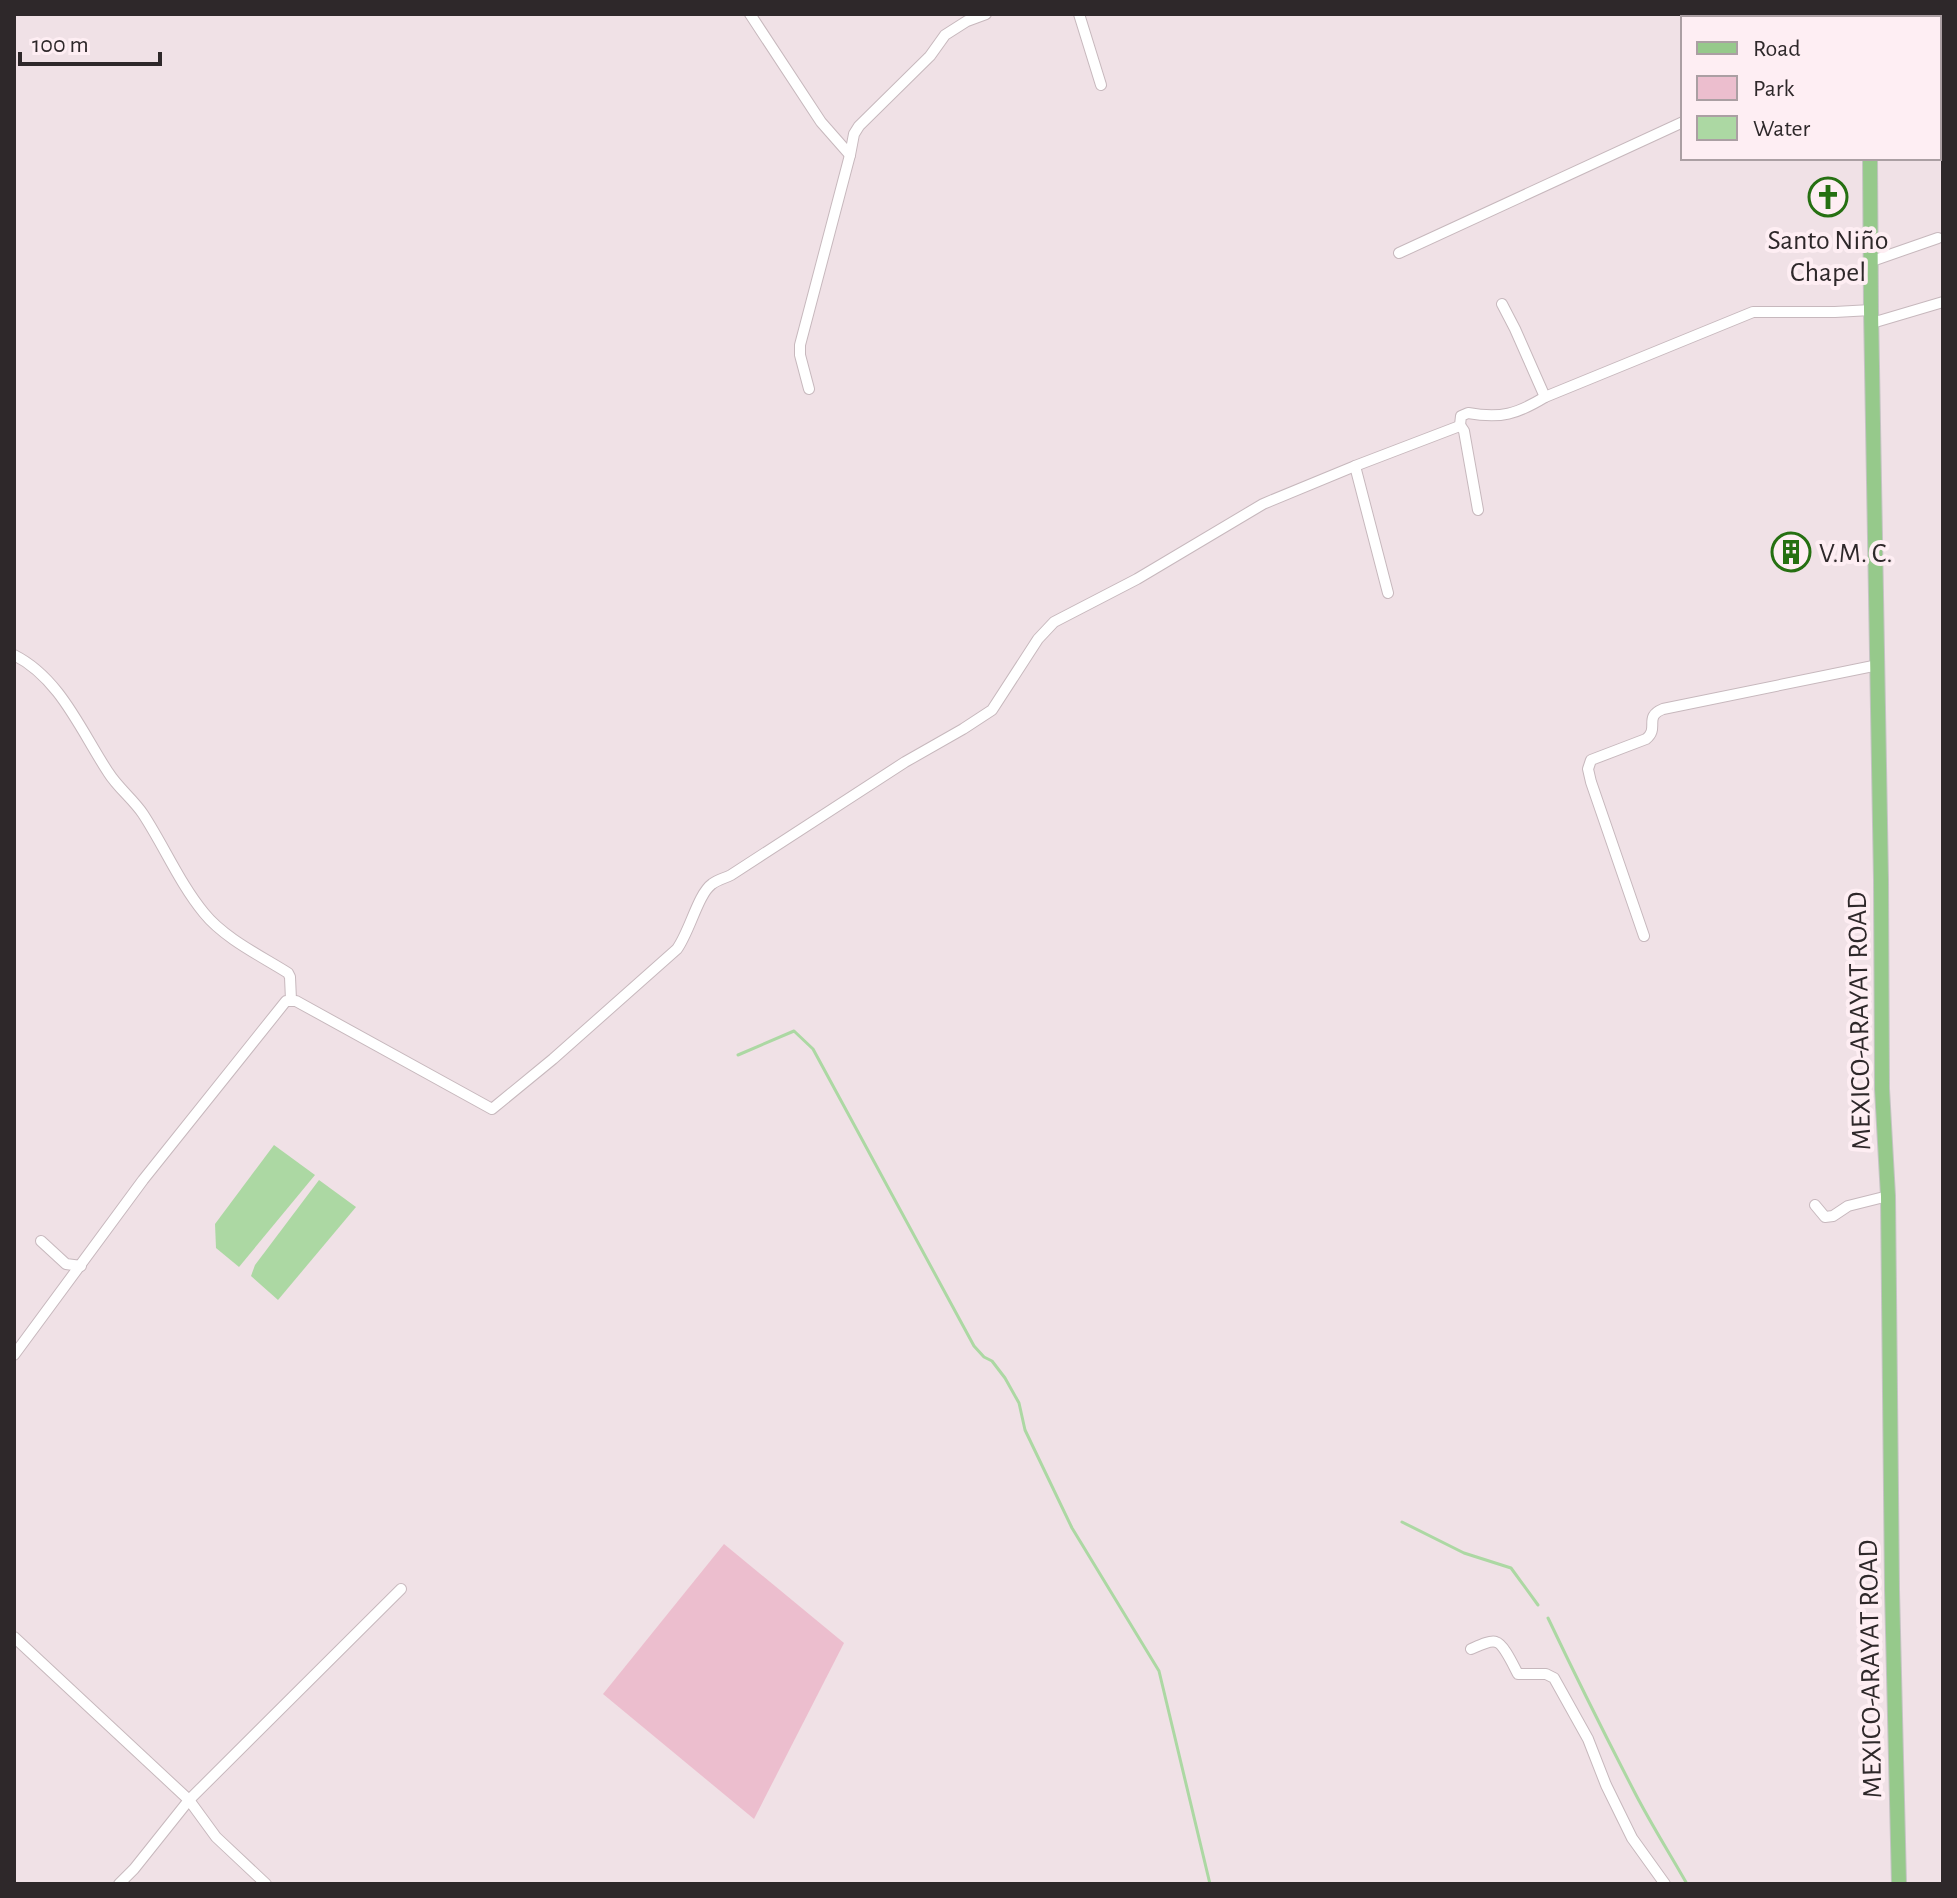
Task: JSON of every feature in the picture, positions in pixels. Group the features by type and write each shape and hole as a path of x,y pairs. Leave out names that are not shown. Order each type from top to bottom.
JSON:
{"main road":[{"name":"MEXICO-ARAYAT ROAD","path":"1870,160 1882,1089 1888,1196 1899,1884"}],"street":[{"path":"750,14 821,122 850,155"},
{"path":"809,389 800,345 854,134 930,56 945,35 967,21 986,14"},
{"path":"1079,14 1101,85"},
{"path":"1399,253 1681,123"},
{"path":"1872,261 1938,238"},
{"path":"1478,510 1464,431 1460,425 1463,414 1497,416 1524,409 1545,397 1753,312 1835,312 1871,317 1943,302"},
{"path":"1502,304 1545,397"},
{"path":"14,1355 143,1180 286,1001 296,1001 490,1109 494,1108 677,949 702,895 711,884 731,875 905,762 992,710 1038,639 1054,622 1150,571 1263,504 1460,425"},
{"path":"1355,466 1388,593"},
{"path":"14,655 44,676 74,717 110,776 141,810 207,917 217,927 288,973 291,1000"},
{"path":"1644,936 1591,782 1588,769 1591,760 1646,739 1653,728 1655,712 1663,709 1878,665"},
{"path":"1815,1205 1825,1217 1833,1216 1848,1206 1888,1196"},
{"path":"41,1241 66,1264 81,1266"},
{"path":"119,1884 189,1800 401,1589"},
{"path":"14,1637 189,1800 216,1837 266,1884"},
{"path":"1471,1649 1494,1641 1500,1643 1518,1674 1546,1674 1554,1678 1588,1739 1632,1838 1665,1884"}],"green space":[{"path":"724,1544 844,1643 754,1819 603,1694"}],"water":[{"path":"274,1145 315,1175 239,1267 216,1248 215,1224"},
{"path":"319,1180 356,1207 278,1300 251,1276 255,1265"}],"waterway":[{"path":"738,1055 794,1031 813,1049 974,1346 992,1361 1005,1378 1019,1403 1025,1430 1072,1528 1159,1671 1210,1884"},
{"path":"1402,1522 1464,1553 1511,1568 1538,1605"},
{"path":"1548,1618 1635,1793 1687,1884"}],"place":[{"name":"Santo Niño Chapel","path":"1828,197"},
{"name":"V.M. C.","path":"1791,552"}]}
